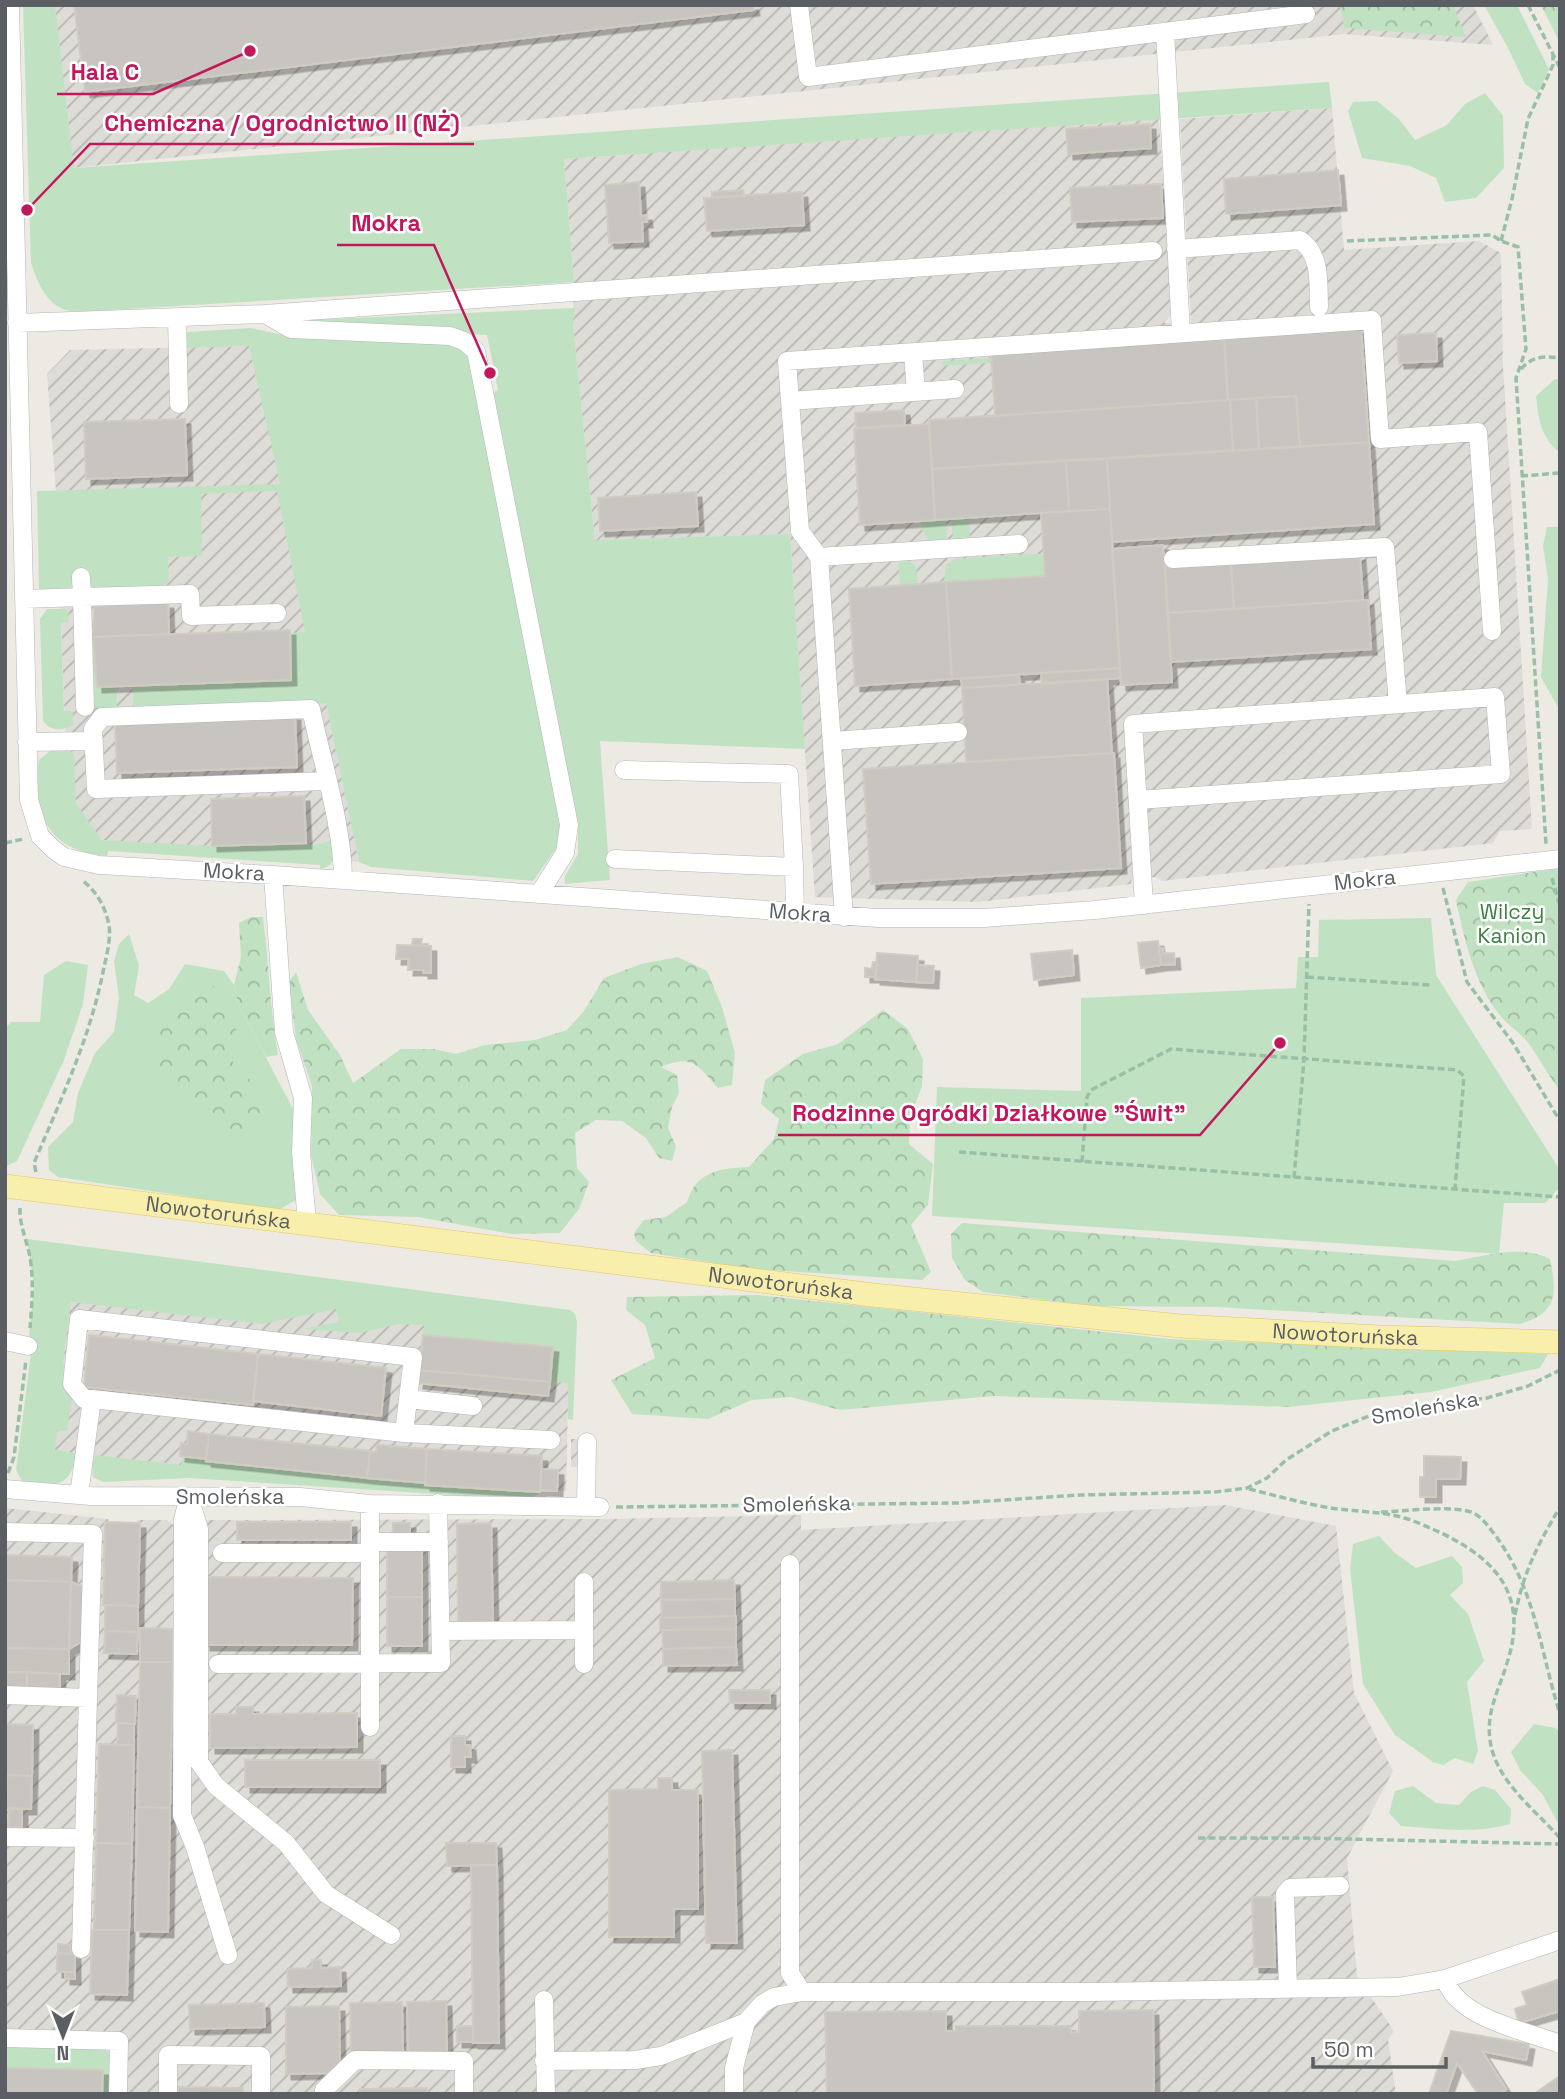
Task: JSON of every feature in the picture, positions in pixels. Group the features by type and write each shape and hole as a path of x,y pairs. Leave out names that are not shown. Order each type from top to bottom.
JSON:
{"main road":[{"name":"Nowotoruńska","path":"5,1186 873,1295 1180,1326 1379,1337 1560,1342"}],"street":[{"path":"10,5 10,117 18,323 29,800 40,836 64,857"},
{"path":"799,5 808,77 1306,14"},
{"path":"1165,32 1181,334"},
{"path":"1176,249 1300,240 1314,254 1319,307"},
{"path":"18,323 265,314 1153,251"},
{"path":"265,314 291,329 450,336 464,341 476,351 569,825 565,853 539,894"},
{"path":"177,318 179,404"},
{"path":"845,916 819,557 800,531 787,361 1372,320 1380,439 1478,432 1492,631"},
{"path":"913,352 915,392"},
{"path":"790,401 954,389"},
{"path":"819,557 1019,544"},
{"path":"1173,559 1385,547 1398,704"},
{"path":"81,577 85,707"},
{"path":"24,599 190,594 191,616 277,613"},
{"path":"1138,800 1501,774 1496,697 1133,724 1144,905"},
{"path":"327,781 96,789 93,729 102,717 311,709 327,781 343,857 343,880"},
{"path":"833,741 958,732"},
{"path":"27,742 94,741"},
{"path":"624,770 789,774 795,913"},
{"name":"Mokra","path":"64,857 99,865 795,913 984,918 1144,905 1440,872 1552,864"},
{"path":"615,859 794,867"},
{"path":"273,875 284,1032 303,1098 301,1152 307,1223"},
{"path":"404,1433 413,1357 79,1318 72,1384 84,1399 404,1433 551,1440"},
{"path":"5,1340 28,1346"},
{"path":"79,1495 92,1399"},
{"path":"408,1399 473,1406"},
{"path":"586,1442 593,1507"},
{"name":"Smoleńska","path":"5,1489 79,1495 300,1497 370,1504 593,1507"},
{"path":"189,1497 199,1529 199,1762 216,1786 286,1843 326,1894 391,1935"},
{"path":"189,1497 183,1519 182,1815 195,1847 228,1955"},
{"path":"218,1664 441,1662 438,1503"},
{"path":"370,1504 370,1727"},
{"path":"5,1532 93,1534 81,1949"},
{"path":"222,1553 370,1548 439,1542"},
{"path":"790,1564 790,1973 802,1992"},
{"path":"584,1582 584,1664"},
{"path":"440,1631 584,1630"},
{"path":"5,1695 88,1698"},
{"path":"5,1837 85,1838"},
{"path":"1288,1989 1285,1894 1290,1888 1340,1886"},
{"path":"544,2061 635,2060 661,2056 746,2022 762,2004 774,1997 802,1992 1092,1992 1398,1987 1445,1979 1560,1940"},
{"path":"1445,1979 1449,1992 1472,2012 1560,2044"},
{"path":"544,2000 546,2094"},
{"path":"734,2094 734,2068 746,2022"},
{"path":"5,2038 119,2041 118,2094"},
{"path":"168,2094 168,2055 261,2056 261,2094"},
{"path":"324,2094 324,2090 355,2060 369,2060 464,2061 464,2094"}],"path":[{"path":"1528,5 1560,68"},
{"path":"1500,241 1513,199 1528,119 1553,65 1553,54"},
{"path":"1347,241 1492,235 1518,247 1526,349 1516,378 1521,477 1552,864 1560,906"},
{"path":"1516,378 1522,366 1532,358 1560,358"},
{"path":"1521,477 1560,473"},
{"path":"34,1190 38,1174 34,1163 95,1010 108,950 109,927 103,902 70,870 64,857"},
{"path":"1440,872 1467,982 1513,1043 1560,1121"},
{"path":"1294,1178 1304,1059 1309,887"},
{"path":"1307,978 1430,985"},
{"path":"1082,1162 1087,1097 1091,1090 1171,1049 1457,1070 1464,1076 1455,1189"},
{"path":"959,1152 1560,1197"},
{"name":"Smoleńska","path":"593,1507 958,1503 1080,1494 1215,1492 1247,1488 1267,1478 1286,1460 1332,1431 1369,1416 1411,1406 1487,1398 1528,1386 1560,1370"},
{"path":"1247,1488 1335,1508 1414,1521 1478,1555 1502,1579 1510,1595 1514,1621"},
{"path":"1560,1507 1532,1554 1522,1582 1514,1621 1513,1643 1490,1707 1490,1740 1500,1772 1560,1838"},
{"path":"1372,1512 1468,1511 1482,1518 1513,1560 1522,1582 1539,1628 1548,1676 1560,1714"},
{"path":"1198,1838 1560,1844"}],"shaded area":[{"path":"53,5 1473,5 1493,45 1345,34 73,168"},
{"path":"1332,108 1344,250 1479,241 1501,253 1503,366 1532,829 1500,831 1493,843 1162,881 1155,877 1132,879 1131,884 979,902 815,897 790,534 595,540 573,324 574,282 564,159 1159,118 1172,313 1164,323 1191,322 1180,119"},
{"path":"249,346 281,484 359,862 102,840 68,804 56,491 47,374 70,350"},
{"path":"52,1247 570,1318 566,1491 425,1485 206,1461 186,1469 24,1453"},
{"path":"571,1439 592,1439 592,1467 571,1467"},
{"path":"1225,1505 1336,1526 1354,1693 1393,1771 1347,1858 1357,1976 1394,2031 1388,2040 1396,2094 5,2094 5,1508 108,1519 109,1522 167,1520 175,1526 207,1526 207,1520 607,1519 801,1515 801,1530"}],"green space":[{"path":"23,5 55,5 74,168 1329,82 1332,108 564,159 574,282 76,312 61,308 49,299 31,263"},
{"path":"1340,5 1453,5 1466,37 1344,28"},
{"path":"1484,5 1517,5 1549,69 1538,93 1525,84"},
{"path":"1541,5 1560,5 1560,43"},
{"path":"1485,93 1503,116 1504,168 1476,198 1445,202 1436,178 1410,166 1362,158 1348,111 1353,102 1377,101 1399,119 1415,140 1447,125 1465,104"},
{"path":"575,308 573,324 595,540 790,534 805,749 600,741 610,880 565,884 565,876 578,854 578,831 493,393 498,390 487,335 319,325 308,320"},
{"path":"250,328 288,336 443,342 466,350 472,361 561,829 558,846 533,881 371,867 359,862 326,703 134,709 132,686 291,680 290,633 305,632 277,491 201,494 202,556 168,557 169,580 163,587 92,589 73,584 69,590 39,589 37,491 280,484 249,346 182,348 188,332"},
{"path":"991,358 991,363 942,364 944,361"},
{"path":"1555,379 1560,380 1560,453 1544,434 1536,396"},
{"path":"969,518 970,538 953,539 951,519"},
{"path":"946,520 947,540 929,541 922,530 922,521"},
{"path":"1547,527 1560,527 1560,711 1541,677 1548,579 1543,546"},
{"path":"1043,554 1045,576 944,582 946,565 955,559"},
{"path":"909,561 916,566 918,584 900,585 898,562"},
{"path":"47,609 68,611 69,622 61,623 64,711 73,711 73,724 61,729 52,728 43,720 40,619"},
{"path":"90,637 93,637 97,687 117,687 117,707 91,708"},
{"path":"69,749 74,756 76,804 102,840 212,846 307,845 333,841 336,856 330,865 320,870 320,865 108,851 107,856 70,847 48,827 38,798 37,780 39,760 51,750"},
{"name":"Wilczy Kanion","path":"1560,868 1560,1090 1529,1044 1502,1017 1482,988 1471,959 1456,900 1468,882"},
{"path":"251,917 263,917 278,1055 266,1057 238,1004 234,985 241,957 239,923"},
{"path":"1431,918 1436,975 1560,1170 1560,1187 1545,1203 1504,1203 1499,1254 932,1216 937,1087 1081,1091 1081,998 1296,988 1298,957 1318,957 1319,920"},
{"path":"129,934 139,966 134,995 148,1003 169,989 185,964 224,971 234,985 238,1004 293,1109 296,1200 278,1210 58,1177 49,1170 48,1147 73,1122 78,1093 95,1053 114,1032 119,998 114,961 119,944"},
{"path":"678,957 707,971 722,1007 735,1053 732,1085 718,1088 694,1064 680,1062 661,1067 677,1075 679,1093 672,1107 668,1128 676,1146 672,1161 659,1158 646,1138 622,1121 596,1120 575,1133 577,1168 589,1182 579,1209 560,1233 512,1234 418,1217 339,1215 320,1194 311,1155 312,1086 296,1039 289,982 296,972 308,1010 340,1055 353,1083 401,1049 434,1049 456,1054 485,1045 535,1040 567,1030 584,1011 604,978 641,964"},
{"path":"66,961 88,965 83,1004 64,1060 17,1161 5,1167 5,1029 11,1022 40,1022 44,975"},
{"path":"208,981 220,992 238,1035 231,1060 248,1077 266,1105 261,1124 230,1140 220,1138 207,1101 175,1092 158,1067 155,1044 159,1021 178,1006 194,982"},
{"path":"883,1010 908,1029 923,1059 922,1086 910,1118 909,1144 933,1164 928,1205 911,1225 931,1272 922,1280 753,1269 651,1253 636,1241 634,1233 644,1220 666,1217 687,1202 697,1184 711,1173 749,1167 774,1139 779,1119 761,1104 765,1080 803,1054 838,1044"},
{"path":"962,1223 1455,1261 1503,1252 1528,1252 1550,1259 1554,1292 1548,1308 1542,1314 1520,1324 1216,1307 1092,1306 983,1292 965,1280 952,1258 951,1234"},
{"path":"27,1239 570,1310 575,1314 577,1322 573,1420 568,1419 568,1383 550,1382 552,1347 423,1335 424,1325 400,1324 359,1333 302,1329 339,1322 336,1309 262,1324 71,1302 63,1363 72,1397 67,1431 57,1431 55,1450 77,1453 74,1465 65,1480 59,1483 23,1483 16,1470 32,1345 29,1335 34,1286"},
{"path":"758,1295 1170,1339 1548,1354 1540,1368 1431,1392 1288,1407 993,1396 840,1410 791,1397 752,1400 708,1419 632,1414 611,1380 655,1358 645,1325 626,1310 627,1297"},
{"path":"95,1455 181,1465 183,1456 207,1461 426,1485 540,1492 529,1500 189,1478 103,1482 93,1477 92,1460 95,1460"},
{"path":"1379,1536 1395,1553 1416,1568 1452,1556 1462,1567 1463,1583 1450,1595 1468,1614 1484,1661 1467,1682 1478,1751 1473,1764 1455,1758 1443,1765 1433,1762 1395,1735 1363,1684 1350,1569 1353,1544"},
{"path":"1534,1724 1555,1728 1560,1732 1560,1827 1543,1795 1520,1770 1511,1752"},
{"path":"1413,1786 1436,1803 1459,1805 1471,1792 1483,1786 1495,1790 1511,1809 1510,1824 1469,1830 1401,1826 1389,1813 1395,1791"},
{"path":"5,2044 104,2048 111,2056 112,2094 102,2094 103,2070 5,2068"}],"building":[{"path":"74,5 753,5 754,10 85,92"},
{"path":"1150,124 1151,148 1068,154 1066,129"},
{"path":"1338,170 1341,205 1226,214 1224,179"},
{"path":"639,182 641,216 646,215 647,222 642,222 643,241 609,243 605,185"},
{"path":"1161,184 1163,218 1072,222 1070,188"},
{"path":"743,190 744,196 712,198 712,192"},
{"path":"802,192 804,225 707,231 704,198"},
{"path":"1361,328 1369,442 1300,447 1296,396 1228,400 1224,338"},
{"path":"1436,333 1437,361 1399,363 1397,335"},
{"path":"1224,337 1228,400 995,416 991,353"},
{"path":"1296,396 1300,447 1259,449 1256,398"},
{"path":"1256,398 1259,449 1233,451 1230,400"},
{"path":"1230,400 1233,451 932,469 929,420"},
{"path":"904,410 905,425 856,428 855,413"},
{"path":"185,419 187,475 86,479 84,422"},
{"path":"929,424 935,520 860,525 854,429"},
{"path":"1369,442 1374,524 1112,542 1107,458"},
{"path":"1107,458 1110,509 1069,511 1066,460"},
{"path":"1066,460 1069,511 935,520 932,469"},
{"path":"696,492 698,526 600,531 598,498"},
{"path":"1110,509 1120,668 952,679 946,582 1045,576 1041,513"},
{"path":"1163,545 1172,682 1121,685 1112,549"},
{"path":"1360,555 1363,600 1234,609 1231,564"},
{"path":"1231,562 1234,609 1168,613 1165,566"},
{"path":"946,582 952,679 855,686 849,589"},
{"path":"1368,600 1371,649 1171,662 1168,613"},
{"path":"168,603 169,634 93,637 94,606"},
{"path":"290,630 291,680 97,687 93,637"},
{"path":"1120,668 1121,678 1042,684 1041,673"},
{"path":"1019,675 1020,685 962,688 961,679"},
{"path":"1107,679 1112,753 966,762 962,688"},
{"path":"295,715 297,767 117,773 115,721"},
{"path":"1114,753 1121,868 871,884 863,769"},
{"path":"304,796 306,843 212,846 211,799"},
{"path":"413,939 422,939 421,945 412,945"},
{"path":"1158,941 1161,965 1141,968 1138,943"},
{"path":"397,945 431,946 431,973 408,970 409,959 396,959"},
{"path":"1159,948 1163,948 1163,954 1174,953 1175,964 1161,965"},
{"path":"1072,950 1074,975 1034,980 1031,954"},
{"path":"877,953 918,956 916,982 875,979"},
{"path":"873,962 877,963 876,977 865,977 865,968 872,969"},
{"path":"917,965 934,966 933,983 916,982"},
{"path":"89,1335 258,1354 253,1405 84,1387"},
{"path":"423,1335 553,1347 550,1382 419,1370"},
{"path":"258,1354 386,1368 381,1416 253,1401"},
{"path":"419,1370 550,1382 548,1396 418,1383"},
{"path":"188,1431 209,1434 206,1459 180,1456 181,1443 187,1444"},
{"path":"209,1434 370,1451 367,1478 206,1461"},
{"path":"377,1445 427,1449 425,1483 367,1478 370,1451 376,1452"},
{"path":"427,1449 542,1456 540,1492 425,1485"},
{"path":"1424,1456 1461,1457 1460,1479 1436,1479 1436,1497 1420,1497"},
{"path":"541,1469 558,1470 557,1491 540,1490"},
{"path":"105,1522 140,1523 138,1606 103,1605"},
{"path":"237,1522 351,1522 351,1540 237,1540"},
{"path":"393,1523 410,1523 410,1536 393,1536"},
{"path":"491,1523 493,1624 458,1624 457,1524"},
{"path":"387,1546 422,1546 422,1597 387,1597"},
{"path":"5,1555 72,1557 71,1582 5,1580"},
{"path":"205,1577 353,1578 352,1645 205,1645"},
{"path":"5,1580 71,1582 69,1649 5,1648"},
{"path":"734,1580 735,1599 661,1600 661,1582"},
{"path":"71,1582 86,1588 84,1640 69,1649"},
{"path":"387,1597 422,1597 422,1646 387,1646"},
{"path":"735,1599 735,1616 662,1618 661,1600"},
{"path":"105,1605 138,1606 138,1632 105,1631"},
{"path":"736,1616 736,1629 660,1630 660,1618"},
{"path":"140,1628 173,1629 173,1662 140,1662"},
{"path":"736,1629 736,1647 663,1649 662,1630"},
{"path":"105,1631 138,1632 137,1654 104,1653"},
{"path":"736,1647 737,1665 663,1666 663,1649"},
{"path":"5,1648 69,1649 69,1674 5,1672"},
{"path":"140,1662 173,1662 170,1808 137,1807"},
{"path":"5,1672 27,1672 27,1689 5,1688"},
{"path":"27,1672 60,1674 60,1690 27,1689"},
{"path":"729,1690 770,1690 770,1703 730,1703"},
{"path":"117,1695 136,1696 135,1724 116,1723"},
{"path":"236,1707 253,1707 253,1714 357,1713 357,1747 210,1748 210,1714 236,1714"},
{"path":"118,1723 134,1724 134,1745 117,1745"},
{"path":"6,1724 33,1725 32,1776 5,1775"},
{"path":"451,1736 465,1736 465,1745 470,1745 471,1757 465,1757 465,1767 451,1767"},
{"path":"99,1744 134,1745 132,1844 96,1843"},
{"path":"732,1750 737,1943 706,1943 702,1751"},
{"path":"245,1760 380,1760 380,1787 245,1787"},
{"path":"7,1775 32,1776 31,1809 6,1808"},
{"path":"658,1778 672,1778 672,1790 698,1790 698,1909 674,1909 674,1937 609,1937 609,1790 658,1789"},
{"path":"137,1807 170,1808 168,1932 135,1931"},
{"path":"9,1809 22,1809 22,1827 8,1827"},
{"path":"96,1843 132,1844 129,1930 94,1930"},
{"path":"446,1843 496,1843 497,1865 447,1866"},
{"path":"471,1865 497,1865 499,2043 473,2043"},
{"path":"1252,1897 1273,1897 1275,1967 1254,1967"},
{"path":"92,1930 129,1930 127,1995 90,1994"},
{"path":"58,1944 71,1945 71,1954 58,1953"},
{"path":"57,1953 75,1954 75,1972 57,1972"},
{"path":"312,1960 321,1960 321,1968 340,1967 341,1986 288,1987 287,1969 312,1968"},
{"path":"65,1972 75,1972 75,1979 65,1979"},
{"path":"1560,1979 1560,2011 1519,2023 1515,2009 1527,2005 1522,1992"},
{"path":"446,2001 447,2054 408,2055 407,2002"},
{"path":"402,2002 403,2054 351,2055 350,2003"},
{"path":"264,2003 265,2027 190,2029 189,2005"},
{"path":"339,2006 340,2073 286,2074 286,2007"},
{"path":"1153,2010 1154,2094 827,2094 825,2012 946,2011 946,2031 956,2031 956,2026 1070,2026 1071,2033 1079,2032 1079,2011"},
{"path":"457,2026 473,2026 473,2042 457,2042"},
{"path":"1451,2031 1529,2044 1526,2060 1482,2051 1506,2089 1500,2094 1478,2094 1457,2063 1446,2094 1429,2094"},
{"path":"5,2068 103,2070 102,2094 5,2094"},
{"path":"1560,2076 1560,2094 1534,2094"},
{"path":"178,2087 243,2088 243,2094 178,2094"},
{"path":"427,2088 427,2094 360,2094 360,2089"}],"place":[{"name":"Hala C","path":"250,51"},
{"name":"Chemiczna / Ogrodnictwo II (NŻ)","path":"27,210"},
{"name":"Mokra","path":"490,373"},
{"name":"Rodzinne Ogródki Działkowe \"Świt\"","path":"1280,1043"}]}
